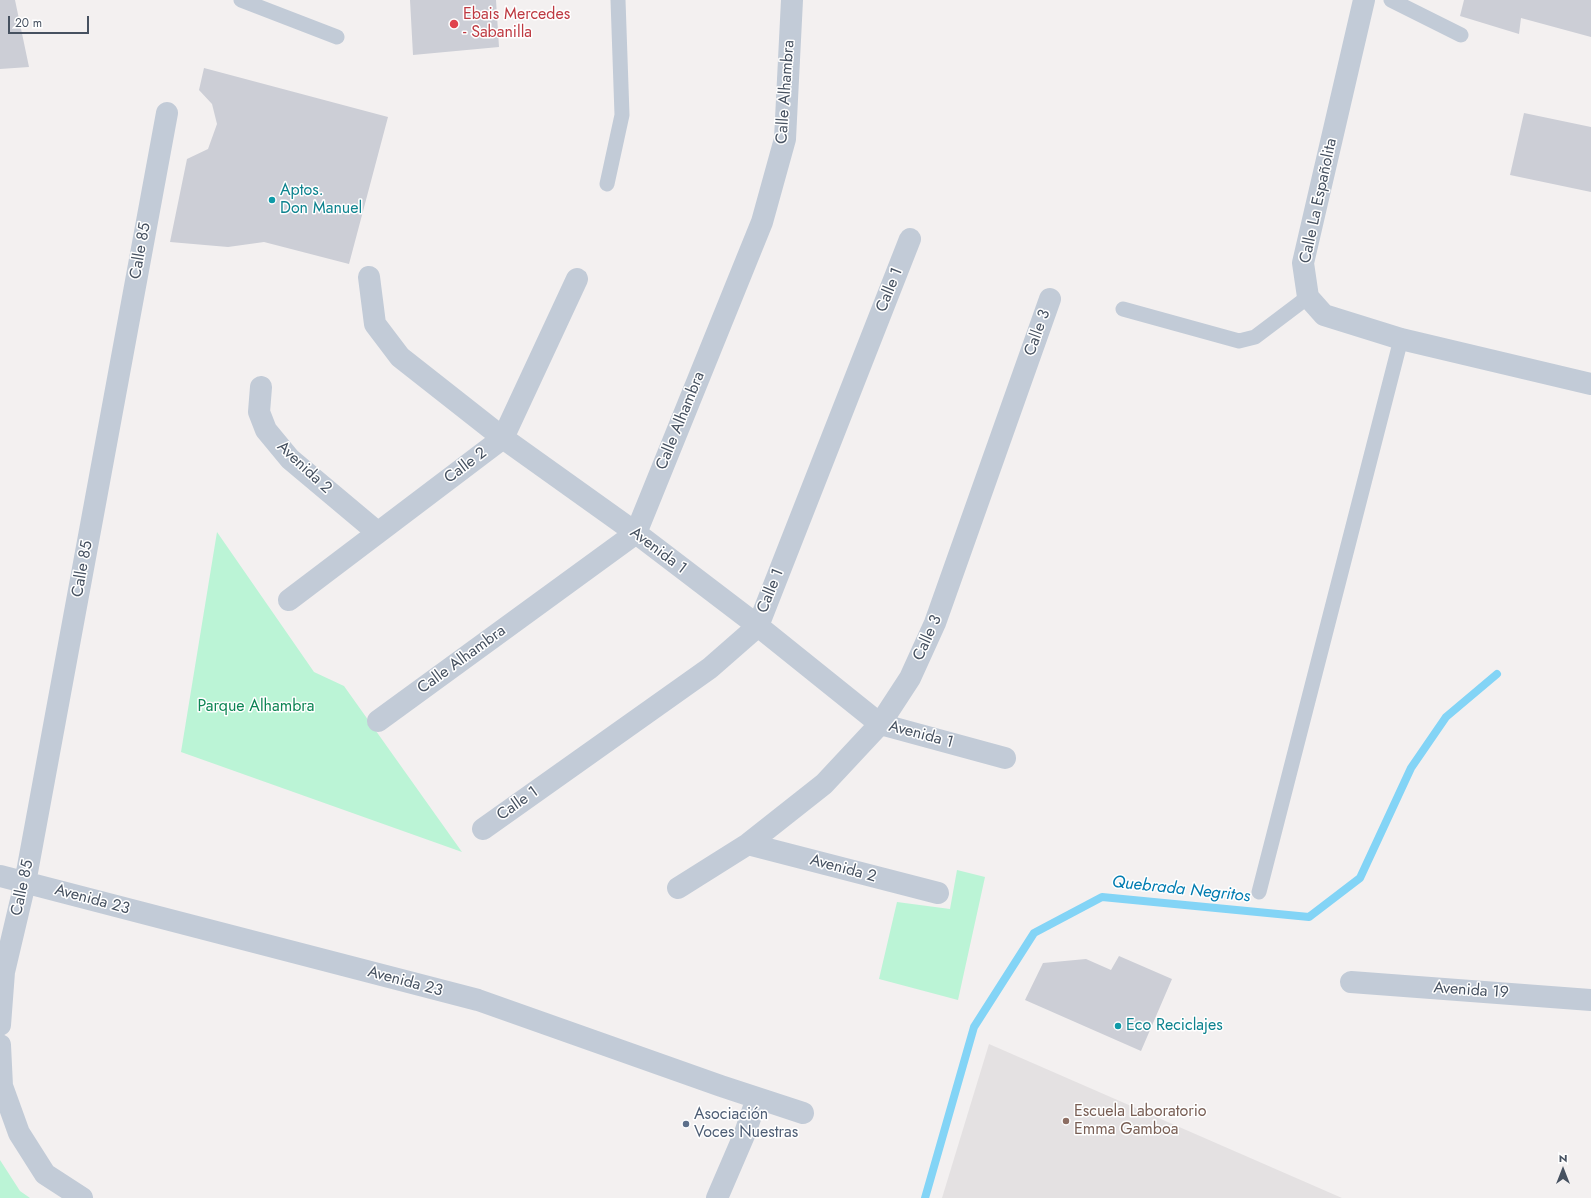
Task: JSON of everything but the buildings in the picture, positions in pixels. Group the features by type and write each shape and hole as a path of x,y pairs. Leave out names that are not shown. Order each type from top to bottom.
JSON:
{"street":[{"name":"Calle Alhambra","path":"378,721 636,533 764,215 785,139 792,0"},
{"name":"Calle La Españolita","path":"1308,297 1303,263 1315,207 1352,59 1364,0"},
{"name":"Calle 85","path":"0,1025 4,972 25,883 166,113"},
{"name":"Calle 1","path":"483,829 710,668 758,626 910,239"},
{"name":"Avenida 1","path":"369,277 375,324 400,357 503,438 636,533 758,626 880,724 1005,758"},
{"name":"Calle 2","path":"289,600 503,438 577,279"},
{"path":"1308,297 1324,315 1401,339 1591,384"},
{"name":"Calle 3","path":"678,888 748,844 824,784 880,724 910,678 935,623 1050,299"},
{"name":"Avenida 2","path":"261,387 259,412 266,430 290,459 377,532"},
{"name":"Avenida 2","path":"748,844 938,893"},
{"name":"Avenida 23","path":"0,876 478,1000 803,1113"},
{"name":"Avenida 19","path":"1351,982 1591,1000"},
{"path":"0,1045 2,1086 19,1133 45,1174 82,1198"},
{"path":"717,1198 745,1133 757,1098"}],"lane":[{"path":"242,0 337,37"},
{"path":"607,184 622,115 618,0"},
{"path":"1391,0 1461,35"},
{"path":"1124,309 1239,341 1255,337 1308,297"},
{"path":"1259,892 1401,339"}],"shaded area":[{"name":"Escuela Laboratorio Emma Gamboa","path":"989,1044 1342,1198 942,1198"}],"green space":[{"name":"Parque Alhambra","path":"217,532 314,672 344,686 462,852 181,752"},
{"path":"957,870 985,877 958,1000 879,979 897,902 950,909"},
{"path":"0,1160 20,1191 30,1198 0,1198"}],"waterway":[{"name":"Quebrada Negritos","path":"925,1198 974,1027 1034,933 1102,897 1309,917 1360,878 1411,768 1446,717 1497,674"}],"place":[{"name":"Ebais Mercedes - Sabanilla","path":"454,24"},
{"name":"Aptos. Don Manuel","path":"272,200"},
{"name":"Eco Reciclajes","path":"1118,1026"},
{"name":"Escuela Laboratorio Emma Gamboa","path":"1066,1121"},
{"name":"Asociación Voces Nuestras","path":"686,1124"}]}
